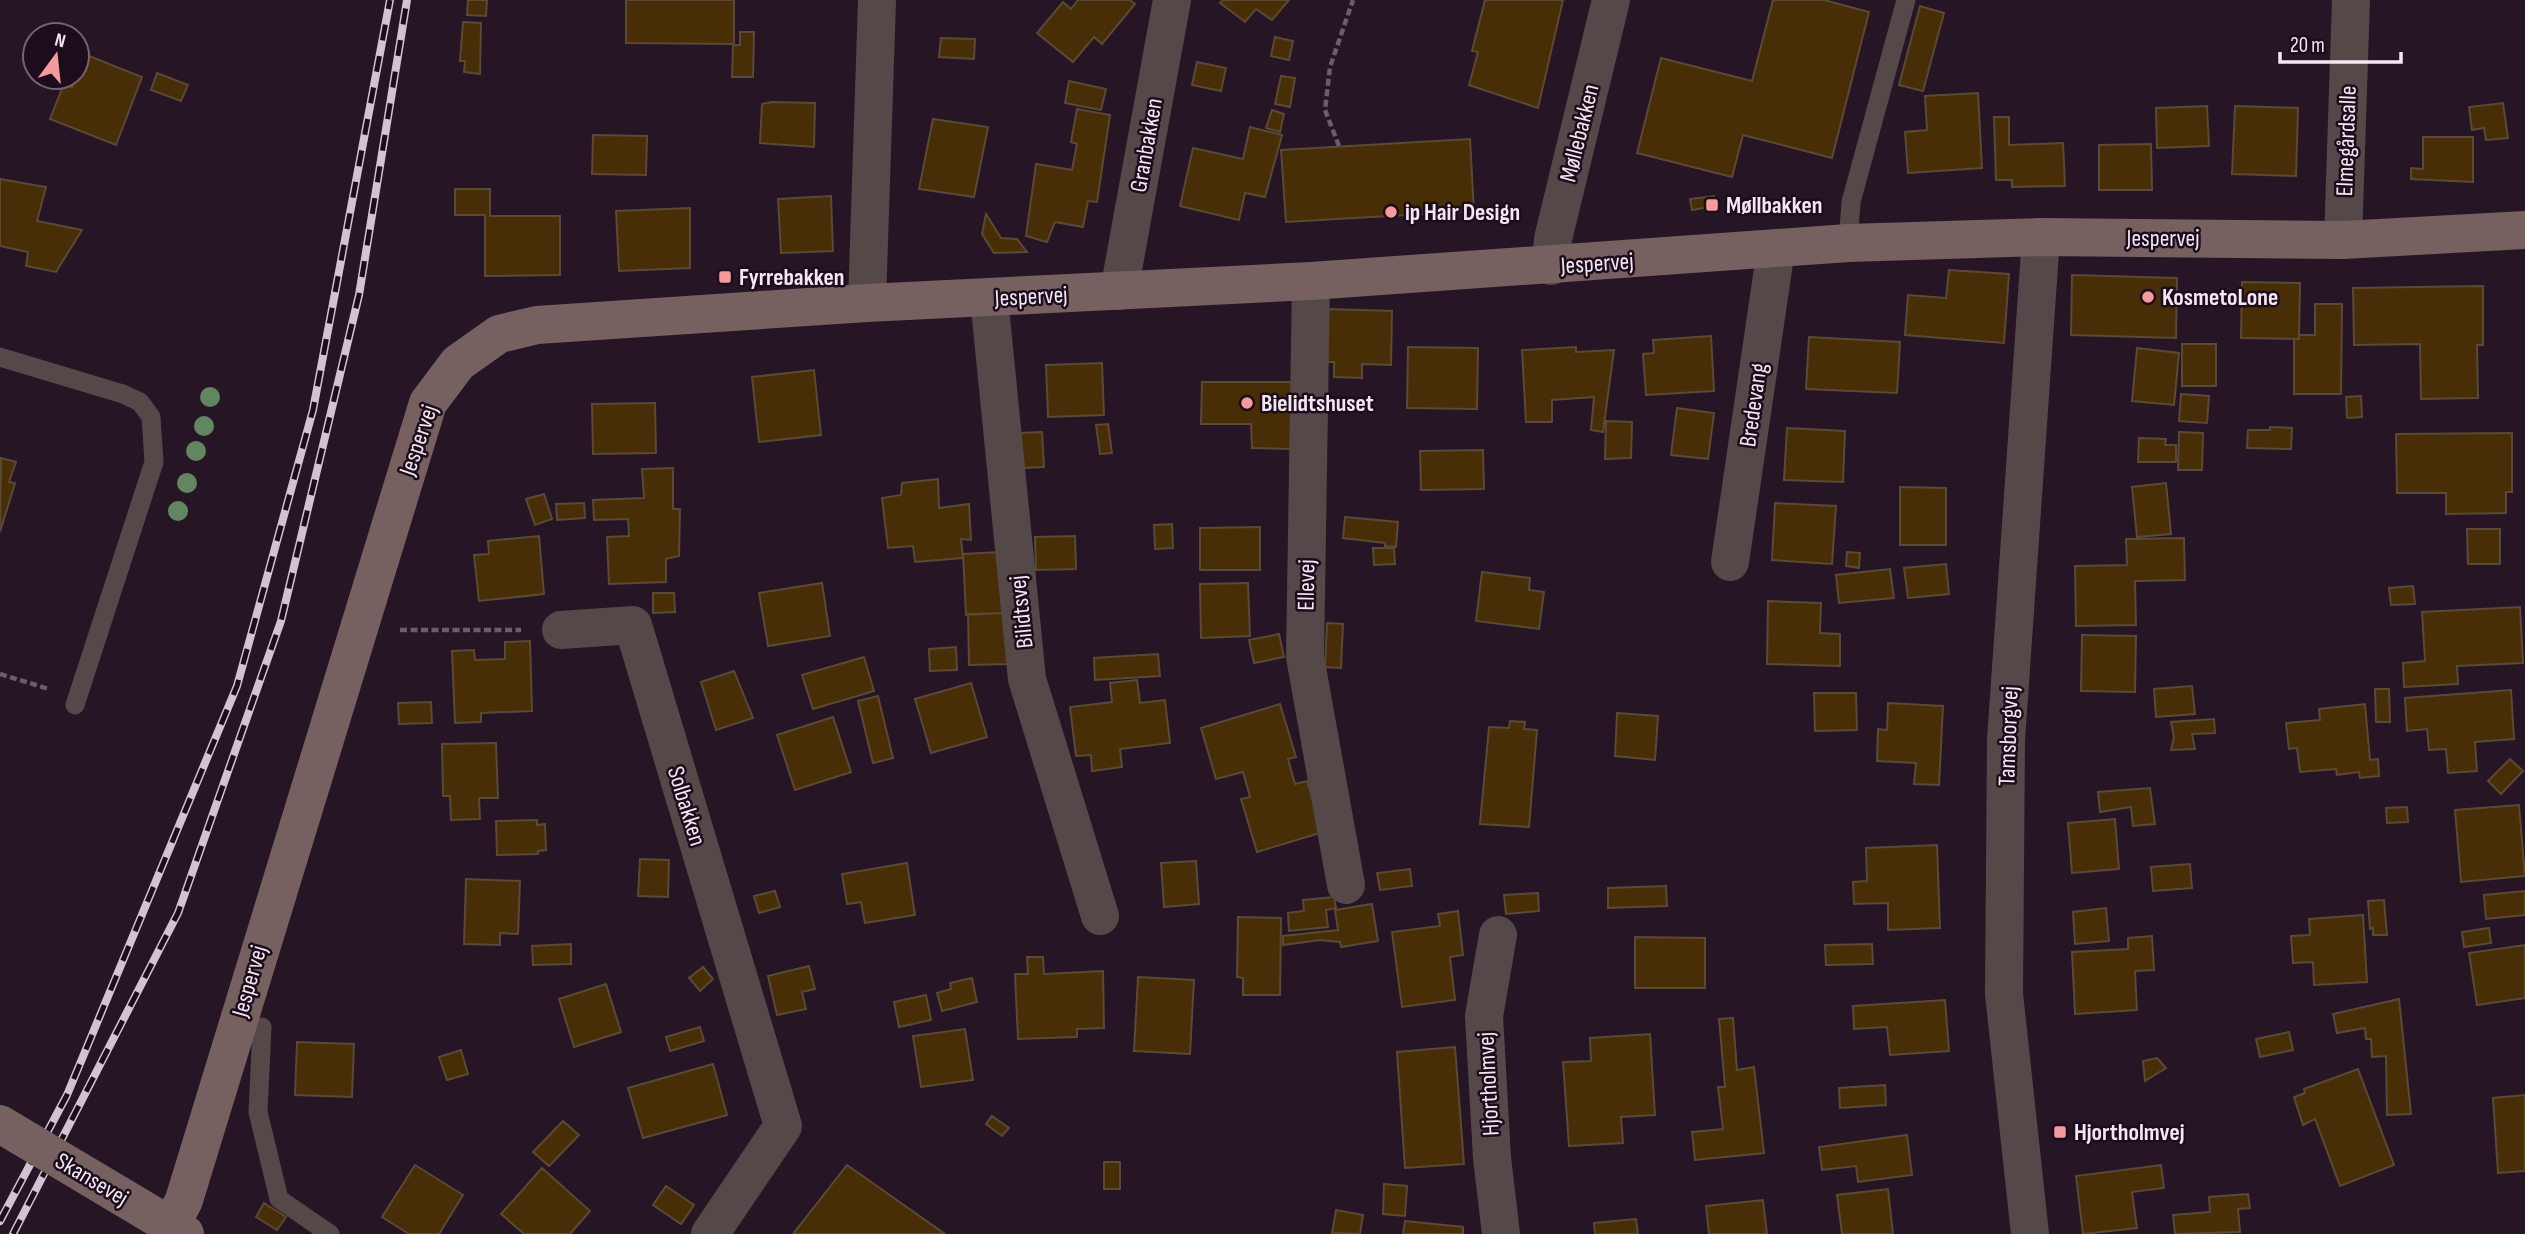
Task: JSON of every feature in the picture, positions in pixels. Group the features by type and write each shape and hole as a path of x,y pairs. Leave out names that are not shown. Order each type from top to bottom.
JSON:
{"street":[{"path":"867,303 877,0"},
{"name":"Granbakken","path":"1119,290 1172,0"},
{"name":"Møllebakken","path":"1551,266 1553,239 1611,0"},
{"name":"Elmegårdsalle","path":"2343,240 2351,0"},
{"path":"2525,230 2525,244"},
{"name":"Jespervej","path":"178,1230 184,1200 428,403 458,363 499,334 537,325 867,303 1551,266 1848,243 2041,237 2343,240 2525,230"},
{"name":"Tamsborgvej","path":"2030,1234 2004,995 2006,767 2041,237"},
{"name":"Bredevang","path":"1730,562 1776,249"},
{"name":"Ellevej","path":"1311,281 1305,657 1346,885"},
{"name":"Bilidtsvej","path":"989,298 1027,679 1100,916"},
{"name":"Solbakken","path":"561,630 633,625 783,1126 710,1234"},
{"name":"Hjortholmvej","path":"1498,935 1484,1016 1492,1158 1501,1234"},
{"name":"Skansevej","path":"0,1125 178,1230"}],"lane":[{"path":"1848,243 1851,202 1906,0"},
{"path":"0,357 123,394 139,402 151,417 153,462 76,702"},
{"path":"262,1027 258,1112 279,1199 330,1234"}],"path":[{"path":"1339,146 1325,110 1330,67 1353,0"},
{"path":"357,630 561,630"},
{"path":"0,674 76,702"}],"building":[{"path":"468,0 487,0 486,16 467,15"},
{"path":"626,0 734,0 734,44 626,43"},
{"path":"1078,0 1130,0 1135,4 1102,44 1094,37 1073,62 1037,33 1063,2 1071,9"},
{"path":"1223,0 1289,0 1272,20 1256,9 1245,22 1220,3"},
{"path":"1485,0 1563,0 1538,108 1469,85 1478,52 1472,51"},
{"path":"1773,0 1824,0 1869,12 1832,158 1743,135 1732,177 1637,153 1661,58 1752,81"},
{"path":"1920,6 1944,13 1923,91 1899,85"},
{"path":"463,22 481,23 480,74 464,72 465,61 460,61"},
{"path":"740,32 754,32 753,77 732,77 733,45 740,45"},
{"path":"1275,37 1293,41 1289,60 1271,56"},
{"path":"941,38 975,39 974,59 939,57"},
{"path":"91,57 142,77 116,145 50,119 61,91 91,91"},
{"path":"1197,62 1226,68 1221,91 1192,85"},
{"path":"157,73 188,85 181,101 151,90"},
{"path":"1281,76 1295,78 1290,107 1275,104"},
{"path":"1069,81 1106,89 1101,110 1065,103"},
{"path":"1978,93 1982,168 1908,173 1905,132 1927,130 1925,96"},
{"path":"815,103 814,147 760,143 762,104"},
{"path":"2503,103 2508,138 2486,140 2484,128 2472,130 2469,107"},
{"path":"2207,106 2209,146 2157,148 2156,108"},
{"path":"2235,106 2298,108 2296,176 2232,174"},
{"path":"1077,109 1110,115 1097,202 1088,201 1083,227 1055,222 1047,242 1026,236 1036,164 1072,170 1077,144 1071,142"},
{"path":"1272,110 1284,114 1280,132 1266,128"},
{"path":"1994,117 2009,117 2009,145 2063,143 2065,186 2012,187 2012,180 1996,180"},
{"path":"933,119 988,127 974,197 919,189"},
{"path":"1250,127 1282,135 1265,197 1245,193 1239,220 1180,206 1193,148 1243,159"},
{"path":"593,135 647,136 646,175 592,174"},
{"path":"2423,137 2473,137 2473,182 2411,179 2411,168 2423,169"},
{"path":"1470,139 1474,211 1286,222 1281,150"},
{"path":"2151,144 2152,190 2099,190 2099,145"},
{"path":"0,179 46,187 37,221 82,230 56,272 26,266 28,252 0,246"},
{"path":"455,189 490,189 490,216 560,216 560,275 485,276 485,215 455,215"},
{"path":"831,196 833,251 781,253 778,199"},
{"path":"1714,196 1716,206 1692,210 1690,199"},
{"path":"690,208 690,268 619,271 616,211"},
{"path":"986,214 1001,238 1017,239 1027,252 994,253 982,234"},
{"path":"1949,270 2009,274 2004,343 1905,335 1908,295 1946,298"},
{"path":"2072,275 2177,278 2176,338 2071,335"},
{"path":"2242,282 2300,283 2299,339 2241,338"},
{"path":"2483,286 2483,345 2477,345 2478,398 2421,399 2420,344 2354,345 2353,288"},
{"path":"2315,304 2342,304 2341,394 2294,394 2294,339 2299,339 2299,335 2315,335"},
{"path":"1326,309 1392,311 1391,365 1362,364 1362,378 1334,377 1334,362 1325,362"},
{"path":"1711,336 1714,391 1646,395 1643,354 1654,353 1653,340"},
{"path":"1809,337 1900,342 1897,393 1806,389"},
{"path":"2182,344 2216,344 2216,386 2182,386"},
{"path":"1408,347 1478,348 1477,409 1407,408"},
{"path":"1576,347 1576,352 1614,350 1603,432 1591,430 1594,397 1552,400 1552,422 1526,422 1522,350"},
{"path":"2137,348 2179,353 2174,405 2132,401"},
{"path":"1102,363 1104,415 1048,417 1046,365"},
{"path":"814,370 821,435 759,442 752,377"},
{"name":"Bielidtshuset","path":"1202,382 1292,382 1291,449 1252,448 1251,424 1201,424"},
{"path":"2181,394 2209,396 2207,423 2179,421"},
{"path":"2361,396 2362,417 2347,418 2346,397"},
{"path":"655,403 656,453 593,454 592,404"},
{"path":"1677,408 1714,413 1708,459 1671,455"},
{"path":"1606,421 1632,422 1631,458 1605,459"},
{"path":"1108,424 1112,453 1100,454 1096,425"},
{"path":"2270,427 2292,428 2291,449 2247,448 2248,430 2270,430"},
{"path":"1787,428 1845,431 1843,482 1784,480"},
{"path":"1042,432 1044,467 1023,468 1020,433"},
{"path":"2179,432 2203,433 2202,470 2178,470"},
{"path":"2512,433 2512,492 2506,492 2506,513 2446,514 2446,493 2397,493 2396,434"},
{"path":"2139,438 2166,439 2165,445 2176,445 2176,462 2138,462"},
{"path":"1483,450 1484,489 1421,490 1420,451"},
{"path":"1,458 16,462 9,482 15,483 0,532"},
{"path":"673,468 673,509 680,509 679,556 666,559 666,582 609,584 607,537 629,536 628,519 594,520 593,500 644,498 642,469"},
{"path":"938,479 939,508 969,504 971,540 961,539 963,558 915,562 913,546 888,548 882,498 901,495 902,483"},
{"path":"2166,483 2171,534 2137,537 2132,487"},
{"path":"1900,487 1946,488 1946,545 1900,545"},
{"path":"544,494 552,519 535,525 526,499"},
{"path":"584,503 585,518 557,520 556,504"},
{"path":"1775,503 1836,506 1832,564 1772,560"},
{"path":"1345,517 1398,522 1396,547 1385,546 1385,543 1343,538"},
{"path":"1172,524 1173,548 1155,549 1154,525"},
{"path":"1260,527 1260,570 1200,570 1200,528"},
{"path":"2467,529 2500,529 2500,564 2468,564"},
{"path":"539,536 544,594 479,601 474,555 489,554 488,541"},
{"path":"1075,536 1076,569 1036,570 1035,537"},
{"path":"2184,538 2185,580 2135,581 2136,625 2076,626 2075,566 2127,565 2126,539"},
{"path":"1373,548 1394,548 1395,564 1374,565"},
{"path":"1000,552 1003,613 966,615 963,554"},
{"path":"1847,552 1860,553 1859,568 1846,566"},
{"path":"1946,564 1949,594 1908,598 1904,568"},
{"path":"1890,569 1894,598 1839,603 1836,575"},
{"path":"1482,572 1530,578 1529,590 1544,592 1539,629 1476,621"},
{"path":"822,583 830,636 768,646 759,593"},
{"path":"1248,583 1250,636 1201,638 1200,584"},
{"path":"2413,586 2415,604 2391,605 2389,588"},
{"path":"653,593 674,593 675,612 653,613"},
{"path":"1768,601 1821,603 1820,633 1840,634 1840,666 1767,664"},
{"path":"2520,607 2523,663 2457,666 2458,684 2404,687 2403,663 2425,661 2422,612"},
{"path":"1007,613 1008,664 969,665 968,614"},
{"path":"1327,623 1343,624 1341,668 1325,667"},
{"path":"1279,634 1284,657 1254,663 1249,640"},
{"path":"2082,635 2136,636 2135,692 2081,691"},
{"path":"530,641 532,711 481,713 481,722 455,723 452,651 474,650 475,660 505,659 505,642"},
{"path":"956,647 957,670 930,671 929,649"},
{"path":"1158,654 1160,676 1095,680 1094,658"},
{"path":"864,657 874,691 813,709 802,675"},
{"path":"734,671 753,718 716,730 701,682"},
{"path":"1137,680 1140,703 1165,700 1170,743 1120,749 1122,767 1092,771 1091,755 1076,756 1070,707 1112,702 1110,683"},
{"path":"971,683 987,737 931,753 915,699"},
{"path":"2192,686 2195,714 2156,717 2154,689"},
{"path":"2375,689 2389,689 2390,722 2376,722"},
{"path":"2511,690 2514,739 2475,742 2477,771 2448,773 2446,749 2429,750 2427,729 2407,731 2405,698"},
{"path":"1814,693 1856,693 1857,730 1815,731"},
{"path":"878,696 893,758 873,763 858,701"},
{"path":"431,702 432,723 399,724 398,703"},
{"path":"1888,703 1943,706 1939,785 1914,784 1916,763 1877,761 1878,729 1887,730"},
{"path":"1280,704 1296,757 1288,759 1295,784 1307,781 1323,832 1257,852 1241,799 1250,797 1243,772 1216,779 1201,728"},
{"path":"2365,704 2370,760 2378,759 2379,776 2360,778 2359,772 2337,775 2336,769 2300,772 2297,748 2289,749 2286,723 2320,720 2319,709"},
{"path":"1617,713 1658,716 1655,760 1615,756"},
{"path":"833,717 851,772 795,790 777,735"},
{"path":"2214,719 2215,733 2192,734 2195,749 2171,750 2174,737 2171,722"},
{"path":"1510,721 1525,722 1524,729 1537,730 1529,827 1480,824 1489,727 1509,728"},
{"path":"496,743 498,798 479,798 480,819 451,820 450,796 443,796 442,744"},
{"path":"2510,759 2523,771 2501,794 2488,781"},
{"path":"2150,788 2155,824 2133,826 2131,807 2100,812 2098,792"},
{"path":"2519,805 2525,876 2461,882 2455,810"},
{"path":"2407,807 2408,822 2387,823 2386,808"},
{"path":"2115,819 2119,869 2072,873 2068,823"},
{"path":"537,820 537,825 545,824 546,850 538,851 538,854 497,855 496,821"},
{"path":"1937,845 1940,928 1888,930 1888,903 1854,904 1853,882 1867,881 1866,848"},
{"path":"640,859 669,860 668,897 638,896"},
{"path":"1196,861 1199,904 1164,907 1161,863"},
{"path":"907,863 915,915 865,923 861,902 847,904 842,874"},
{"path":"2190,864 2192,888 2153,891 2151,867"},
{"path":"1410,869 1412,886 1380,890 1377,873"},
{"path":"466,879 520,881 518,934 500,933 500,945 464,944"},
{"path":"1666,886 1667,906 1608,908 1608,888"},
{"path":"775,891 780,907 759,913 754,896"},
{"path":"2525,891 2525,915 2486,919 2484,895"},
{"path":"1538,893 1539,911 1506,914 1504,895"},
{"path":"1334,897 1336,908 1326,910 1328,927 1289,931 1288,913 1304,911 1303,900"},
{"path":"2384,900 2387,935 2373,935 2368,901"},
{"path":"1372,904 1378,941 1341,947 1340,942 1320,940 1283,945 1283,936 1338,930 1335,910"},
{"path":"2106,908 2109,941 2075,944 2073,912"},
{"path":"1458,911 1463,955 1450,957 1455,1000 1402,1007 1392,932 1440,926 1438,914"},
{"path":"2363,915 2367,982 2314,985 2313,962 2293,963 2291,936 2310,935 2309,919"},
{"path":"1238,917 1281,918 1280,995 1243,995 1243,978 1237,977"},
{"path":"2489,928 2491,943 2464,947 2462,932"},
{"path":"2152,936 2154,970 2135,971 2137,1010 2075,1014 2072,952 2128,949 2128,938"},
{"path":"1635,937 1705,938 1705,988 1635,988"},
{"path":"571,944 571,964 533,965 532,946"},
{"path":"1872,944 1873,964 1826,965 1825,945"},
{"path":"2525,945 2525,998 2477,1005 2469,953"},
{"path":"1027,957 1043,957 1044,974 1103,971 1104,1028 1077,1029 1077,1037 1018,1039 1015,974 1028,974"},
{"path":"809,966 815,989 802,992 806,1009 777,1015 768,976"},
{"path":"703,967 713,979 700,991 689,978"},
{"path":"1138,977 1194,980 1190,1054 1134,1051"},
{"path":"972,978 977,1002 942,1011 937,993 951,989 950,983"},
{"path":"606,984 621,1032 574,1047 559,999"},
{"path":"926,995 931,1020 899,1027 894,1002"},
{"path":"2399,999 2411,1114 2387,1115 2386,1056 2372,1057 2371,1039 2366,1039 2365,1028 2337,1033 2333,1014"},
{"path":"1945,1000 1949,1051 1890,1055 1887,1027 1854,1029 1853,1006"},
{"path":"1733,1018 1737,1070 1754,1067 1764,1153 1695,1160 1692,1132 1723,1129 1718,1087 1725,1087 1719,1019"},
{"path":"700,1027 704,1041 670,1051 666,1037"},
{"path":"965,1029 973,1080 921,1087 913,1036"},
{"path":"2289,1032 2293,1050 2260,1057 2256,1039"},
{"path":"1650,1034 1655,1115 1621,1117 1623,1143 1569,1146 1563,1062 1591,1061 1590,1038"},
{"path":"297,1042 354,1044 352,1097 295,1095"},
{"path":"1455,1047 1464,1164 1405,1168 1397,1052"},
{"path":"461,1050 468,1074 447,1080 439,1057"},
{"path":"2157,1058 2166,1068 2145,1081 2143,1061"},
{"path":"713,1064 727,1115 643,1138 628,1088"},
{"path":"2358,1069 2394,1165 2340,1186 2315,1119 2303,1125 2294,1097 2305,1093 2304,1089"},
{"path":"1885,1085 1886,1105 1840,1108 1839,1088"},
{"path":"2525,1095 2525,1171 2498,1173 2493,1098"},
{"path":"992,1116 1009,1128 1002,1136 986,1124"},
{"path":"563,1121 579,1135 549,1166 533,1152"},
{"path":"1907,1135 1912,1175 1858,1182 1856,1166 1822,1170 1819,1147"},
{"path":"1104,1162 1120,1162 1120,1189 1104,1189"},
{"path":"415,1165 463,1195 439,1234 409,1234 382,1217"},
{"path":"847,1165 945,1234 793,1234"},
{"path":"2161,1165 2164,1188 2132,1192 2137,1228 2083,1234 2076,1176"},
{"path":"542,1168 590,1211 570,1234 524,1234 501,1214"},
{"path":"1384,1184 1407,1186 1405,1216 1383,1214"},
{"path":"666,1186 694,1205 681,1224 653,1205"},
{"path":"1888,1189 1893,1234 1842,1234 1837,1195"},
{"path":"2248,1194 2250,1208 2238,1209 2240,1232 2175,1234 2173,1215 2210,1212 2209,1197"},
{"path":"1763,1200 1767,1234 1709,1234 1706,1206"},
{"path":"264,1203 286,1217 277,1230 256,1217"},
{"path":"1336,1210 1363,1215 1360,1234 1332,1233"},
{"path":"1636,1219 1638,1234 1595,1234 1594,1223"},
{"path":"1405,1221 1463,1227 1463,1234 1403,1234"}],"railway":[{"path":"0,1221 67,1095 237,686 313,410 390,0"},
{"path":"13,1234 178,913 281,621 359,295 407,0"}],"place":[{"name":"Møllbakken","path":"1712,205"},
{"name":"ip Hair Design","path":"1391,212"},
{"name":"Fyrrebakken","path":"725,277"},
{"name":"KosmetoLone","path":"2148,297"},
{"name":"Bielidtshuset","path":"1247,403"},
{"name":"Hjortholmvej","path":"2060,1132"}]}
